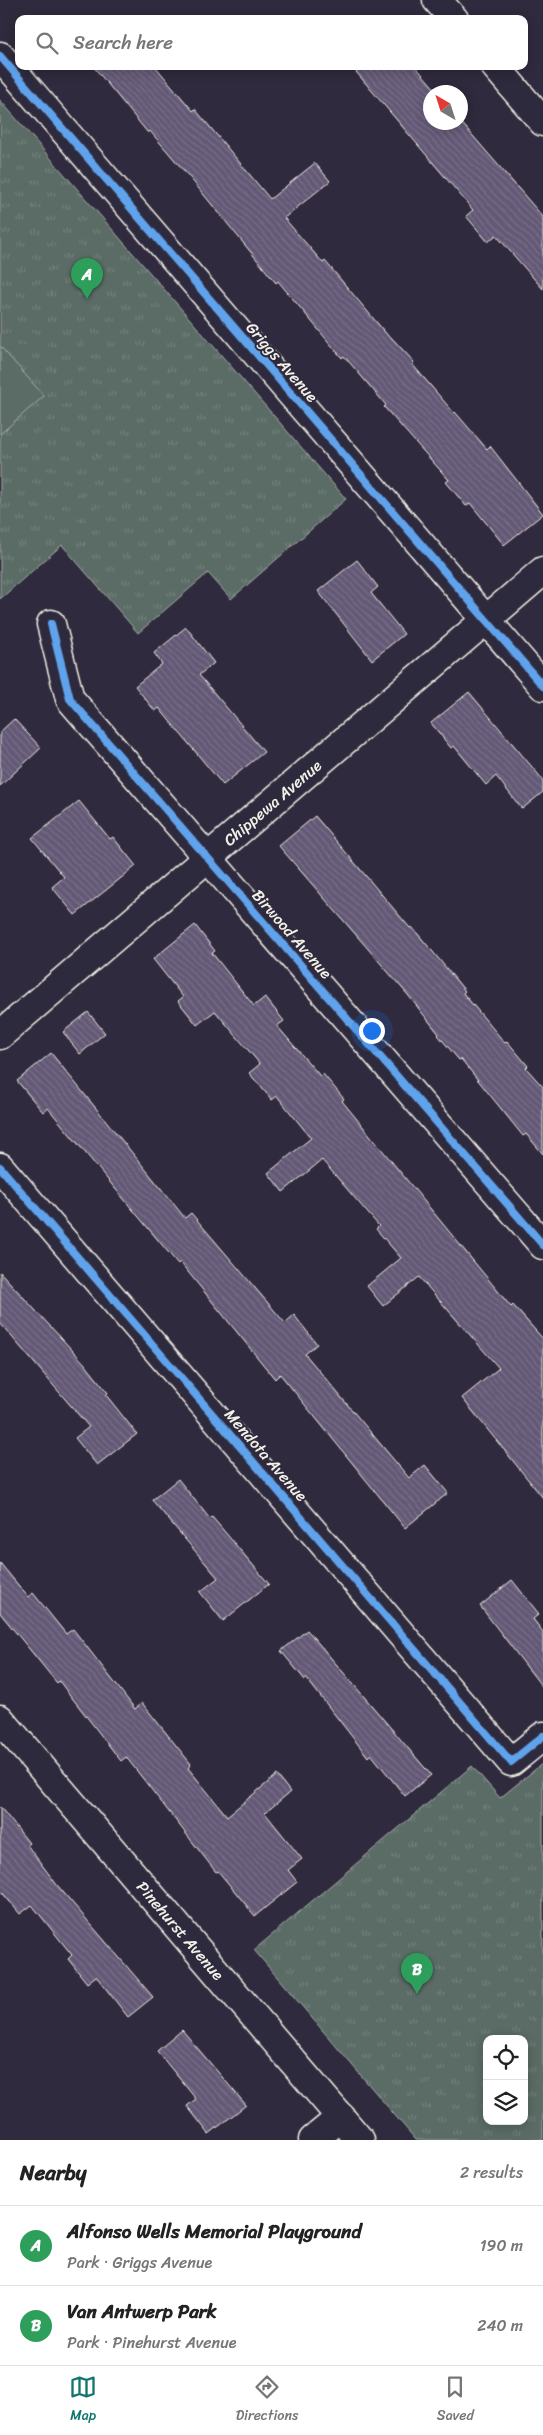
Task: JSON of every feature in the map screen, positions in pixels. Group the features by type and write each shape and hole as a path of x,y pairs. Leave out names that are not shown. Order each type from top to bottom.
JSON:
{"street":[{"path":"437,0 450,15"},
{"name":"Griggs Avenue","path":"0,56 543,686"},
{"path":"498,70 543,122"},
{"name":"Chippewa Avenue","path":"0,1035 543,571"},
{"name":"Birwood Avenue","path":"51,624 70,699 543,1245"},
{"name":"Mendota Avenue","path":"0,1166 511,1762 543,1736"},
{"name":"Pinehurst Avenue","path":"0,1720 360,2140"},
{"path":"313,2140 341,2117"}],"green space":[{"path":"0,100 346,499 231,599 208,573 138,633 62,545 0,599"},
{"path":"0,346 44,396 0,434"},
{"path":"543,1763 543,2140 416,2140 254,1950 472,1766 500,1798"}],"building":[{"path":"96,70 158,70 193,111 195,109 270,199 315,163 330,181 284,218 323,263 325,261 389,337 414,362 412,364 454,413 487,449 490,446 543,514 504,545 470,503 466,506 446,482 449,480 384,407 386,405 344,356 342,358 278,281 276,283 150,131 148,133"},
{"path":"354,70 418,70 432,85 423,85 423,130 468,130 543,217 543,289 496,235 488,242 466,216 473,210"},
{"path":"357,560 378,587 371,593 404,634 372,660 318,591"},
{"path":"186,627 214,663 199,675 264,752 223,785 159,708 155,711 135,686 162,664 154,653"},
{"path":"469,692 543,780 543,792 522,809 496,776 486,785 454,746 451,748 431,723"},
{"path":"14,719 41,748 0,786 0,732"},
{"path":"79,801 110,839 113,837 136,866 75,915 52,887 64,877 32,838"},
{"path":"315,816 410,928 412,927 465,991 463,993 505,1043 507,1041 528,1066 526,1068 543,1087 543,1154 526,1134 523,1136 461,1059 459,1060 438,1035 408,995 279,846"},
{"path":"195,925 215,951 212,953 254,1006 265,997 284,1021 277,1026 320,1076 323,1074 344,1099 342,1101 511,1307 513,1305 543,1339 543,1498 462,1398 499,1368 419,1277 383,1306 367,1286 401,1258 376,1229 379,1226 322,1160 283,1192 268,1173 311,1138 277,1096 272,1100 249,1073 260,1064 215,1011 197,1025 178,1001 183,997 153,959"},
{"path":"88,1012 105,1033 80,1054 63,1032"},
{"path":"51,1053 185,1218 191,1213 285,1323 294,1315 317,1344 305,1354 409,1478 425,1465 448,1493 405,1528 280,1374 275,1379 180,1262 178,1264 48,1108 43,1112 17,1081"},
{"path":"0,1272 85,1364 108,1393 106,1395 137,1434 97,1465 75,1438 89,1427 0,1323"},
{"path":"178,1479 210,1519 212,1517 269,1584 223,1621 200,1592 218,1578 152,1500"},
{"path":"0,1563 28,1597 33,1593 66,1634 73,1629 135,1709 142,1703 191,1764 188,1768 227,1816 277,1775 290,1792 265,1813 302,1859 288,1870 297,1882 255,1916 218,1871 216,1872 126,1757 121,1761 59,1681 57,1683 0,1613"},
{"path":"512,1580 539,1614 533,1619 543,1632 543,1688 480,1606"},
{"path":"307,1630 431,1775 405,1796 371,1754 368,1757 306,1678 305,1680 281,1651"},
{"path":"0,1807 29,1843 27,1845 57,1885 153,1997 128,2017 96,1976 87,1983 68,1959 72,1955 32,1905 20,1914 0,1890"},
{"path":"182,2030 246,2105 209,2134 187,2106 196,2099 157,2051"}],"cycle path":[{"path":"0,56 543,686"},
{"path":"51,624 70,699 543,1245"},
{"path":"0,1167 511,1762 543,1736"}],"place":[{"name":"Alfonso Wells Memorial Playground","path":"87,299"},
{"name":"Van Antwerp Park","path":"417,1994"}]}
